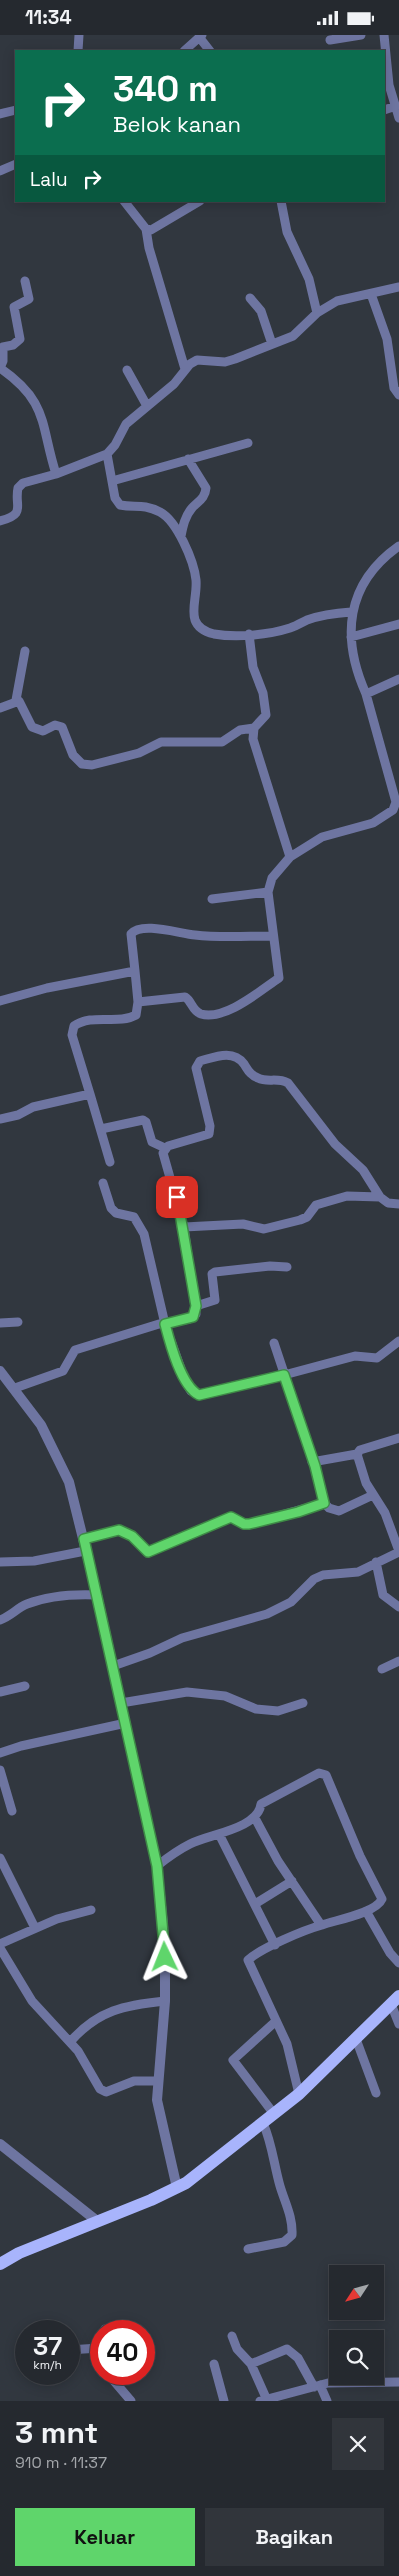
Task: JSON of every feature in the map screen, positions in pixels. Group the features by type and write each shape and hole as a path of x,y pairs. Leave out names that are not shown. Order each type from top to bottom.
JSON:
{"main road":[{"path":"0,2264 19,2253 177,2188 207,2167 299,2094 395,2000"}],"street":[{"path":"78,50 79,35"},
{"path":"330,40 361,35"},
{"path":"384,35 389,85 399,117"},
{"path":"185,50 201,36 209,50"},
{"path":"385,110 396,106"},
{"path":"0,115 15,110"},
{"path":"0,171 15,164"},
{"path":"125,202 146,229 149,248 185,369"},
{"path":"146,229 156,229 198,202"},
{"path":"281,202 287,232 309,279 317,313"},
{"path":"26,281 28,299 14,307 20,339 13,345 1,346 3,361 0,368 24,387 42,415 56,474"},
{"path":"0,521 15,515 18,509 18,488 23,483 56,474 107,454 126,424 174,384 185,369 197,360 225,362 293,336 317,313 337,301 399,287"},
{"path":"372,294 387,339 394,387 399,395"},
{"path":"250,298 261,311 272,344"},
{"path":"127,370 147,406"},
{"path":"112,481 248,443"},
{"path":"107,454 115,498 120,505 146,506 162,513 170,519 181,536 196,580 193,613 195,621 204,630 214,633 249,634 284,630 318,616 351,612"},
{"path":"181,536 184,521 191,509 205,495 206,488 188,459"},
{"path":"138,1002 185,997 193,1008 201,1014 218,1013 232,1008 280,978 272,936 268,892 272,878 290,857 322,837 373,823 393,810 396,802 366,694 356,671 351,637 351,612 362,588 378,566 399,546"},
{"path":"351,637 399,624"},
{"path":"249,634 253,667 263,693 266,715 254,728 252,739 290,857"},
{"path":"16,700 25,651"},
{"path":"366,694 399,679"},
{"path":"16,700 21,704 32,727 42,731 55,725 62,727 73,755 82,764 92,765 139,753 161,742 222,742 240,730 254,728"},
{"path":"0,708 16,700"},
{"path":"212,899 268,892"},
{"path":"110,1162 72,1035 74,1027 78,1023 136,1015 138,1002 131,933 139,928 177,931 196,935 272,936"},
{"path":"0,1001 47,988 135,971"},
{"path":"101,1129 142,1120 146,1122 152,1142 165,1148 209,1134 210,1126 197,1064 200,1061 223,1055 234,1056 243,1062 250,1073 259,1079 280,1078 288,1083 335,1144 363,1170 380,1197 388,1203 399,1204"},
{"path":"0,1119 18,1115 34,1107 90,1094"},
{"path":"15,1388 63,1371 76,1351 153,1325 193,1317 196,1306 184,1227 163,1153 165,1148"},
{"path":"103,1183 111,1208 121,1216 134,1217 144,1234 165,1324 182,1374 191,1391 199,1395 284,1375 355,1355 377,1358 399,1341"},
{"path":"184,1227 243,1224 264,1229 307,1217 316,1205 326,1201 347,1196 380,1197"},
{"path":"196,1306 215,1300 212,1277 215,1271 270,1266 287,1267"},
{"path":"0,1323 18,1322"},
{"path":"274,1343 324,1503 329,1508 339,1511 373,1495"},
{"path":"0,1371 15,1388 41,1425 58,1457 68,1482 98,1595 157,1866 165,1943 165,2001 157,2081 159,2116 177,2188"},
{"path":"312,1462 357,1454 360,1450 399,1438"},
{"path":"113,1666 150,1653 182,1637 267,1614 291,1602 314,1579 323,1575 358,1572 399,1551 388,1519 366,1483 357,1454"},
{"path":"84,1539 119,1530 132,1536 148,1552 231,1517 244,1524 249,1524 298,1512 324,1503"},
{"path":"0,1562 34,1561 86,1551"},
{"path":"376,1562 379,1585 383,1595 399,1607"},
{"path":"0,1619 14,1615 26,1605 47,1597 98,1595"},
{"path":"382,1669 399,1663"},
{"path":"0,1693 25,1686"},
{"path":"121,1703 187,1692 225,1696 256,1709 278,1711 303,1703"},
{"path":"0,1753 21,1746 126,1723"},
{"path":"0,1770 12,1811"},
{"path":"157,1866 189,1844 219,1834 255,1818 260,1813 261,1804 265,1801 319,1773 325,1774 382,1899 380,1903 366,1911 321,1925 275,1945 248,1961 287,2044 299,2094"},
{"path":"255,1818 292,1881 321,1925"},
{"path":"219,1834 275,1945"},
{"path":"0,1859 35,1929"},
{"path":"255,1904 292,1881"},
{"path":"0,1944 64,1916 91,1910"},
{"path":"366,1911 384,1945 399,1963"},
{"path":"0,1948 32,2001 70,2042 103,2092 134,2081 157,2081"},
{"path":"395,2000 399,2024"},
{"path":"70,2042 91,2022 115,2010 127,2005 165,2001"},
{"path":"274,2114 233,2060 276,2021"},
{"path":"356,2039 376,2093"},
{"path":"248,2249 284,2242 292,2235 291,2219 280,2187 270,2138 263,2123"},
{"path":"0,2144 97,2221"},
{"path":"232,2336 237,2349 251,2364 263,2401 317,2386 399,2382"},
{"path":"251,2364 288,2349 298,2358 327,2401"},
{"path":"214,2364 224,2401"},
{"path":"117,2385 131,2401"}],"route":[{"path":"165,1957 157,1866 84,1539 119,1530 132,1536 148,1552 231,1517 244,1524 249,1524 275,1519 324,1503 315,1466 309,1454 284,1375 199,1395 191,1391 186,1383 165,1324 189,1319 196,1314 190,1262 177,1197"}]}
